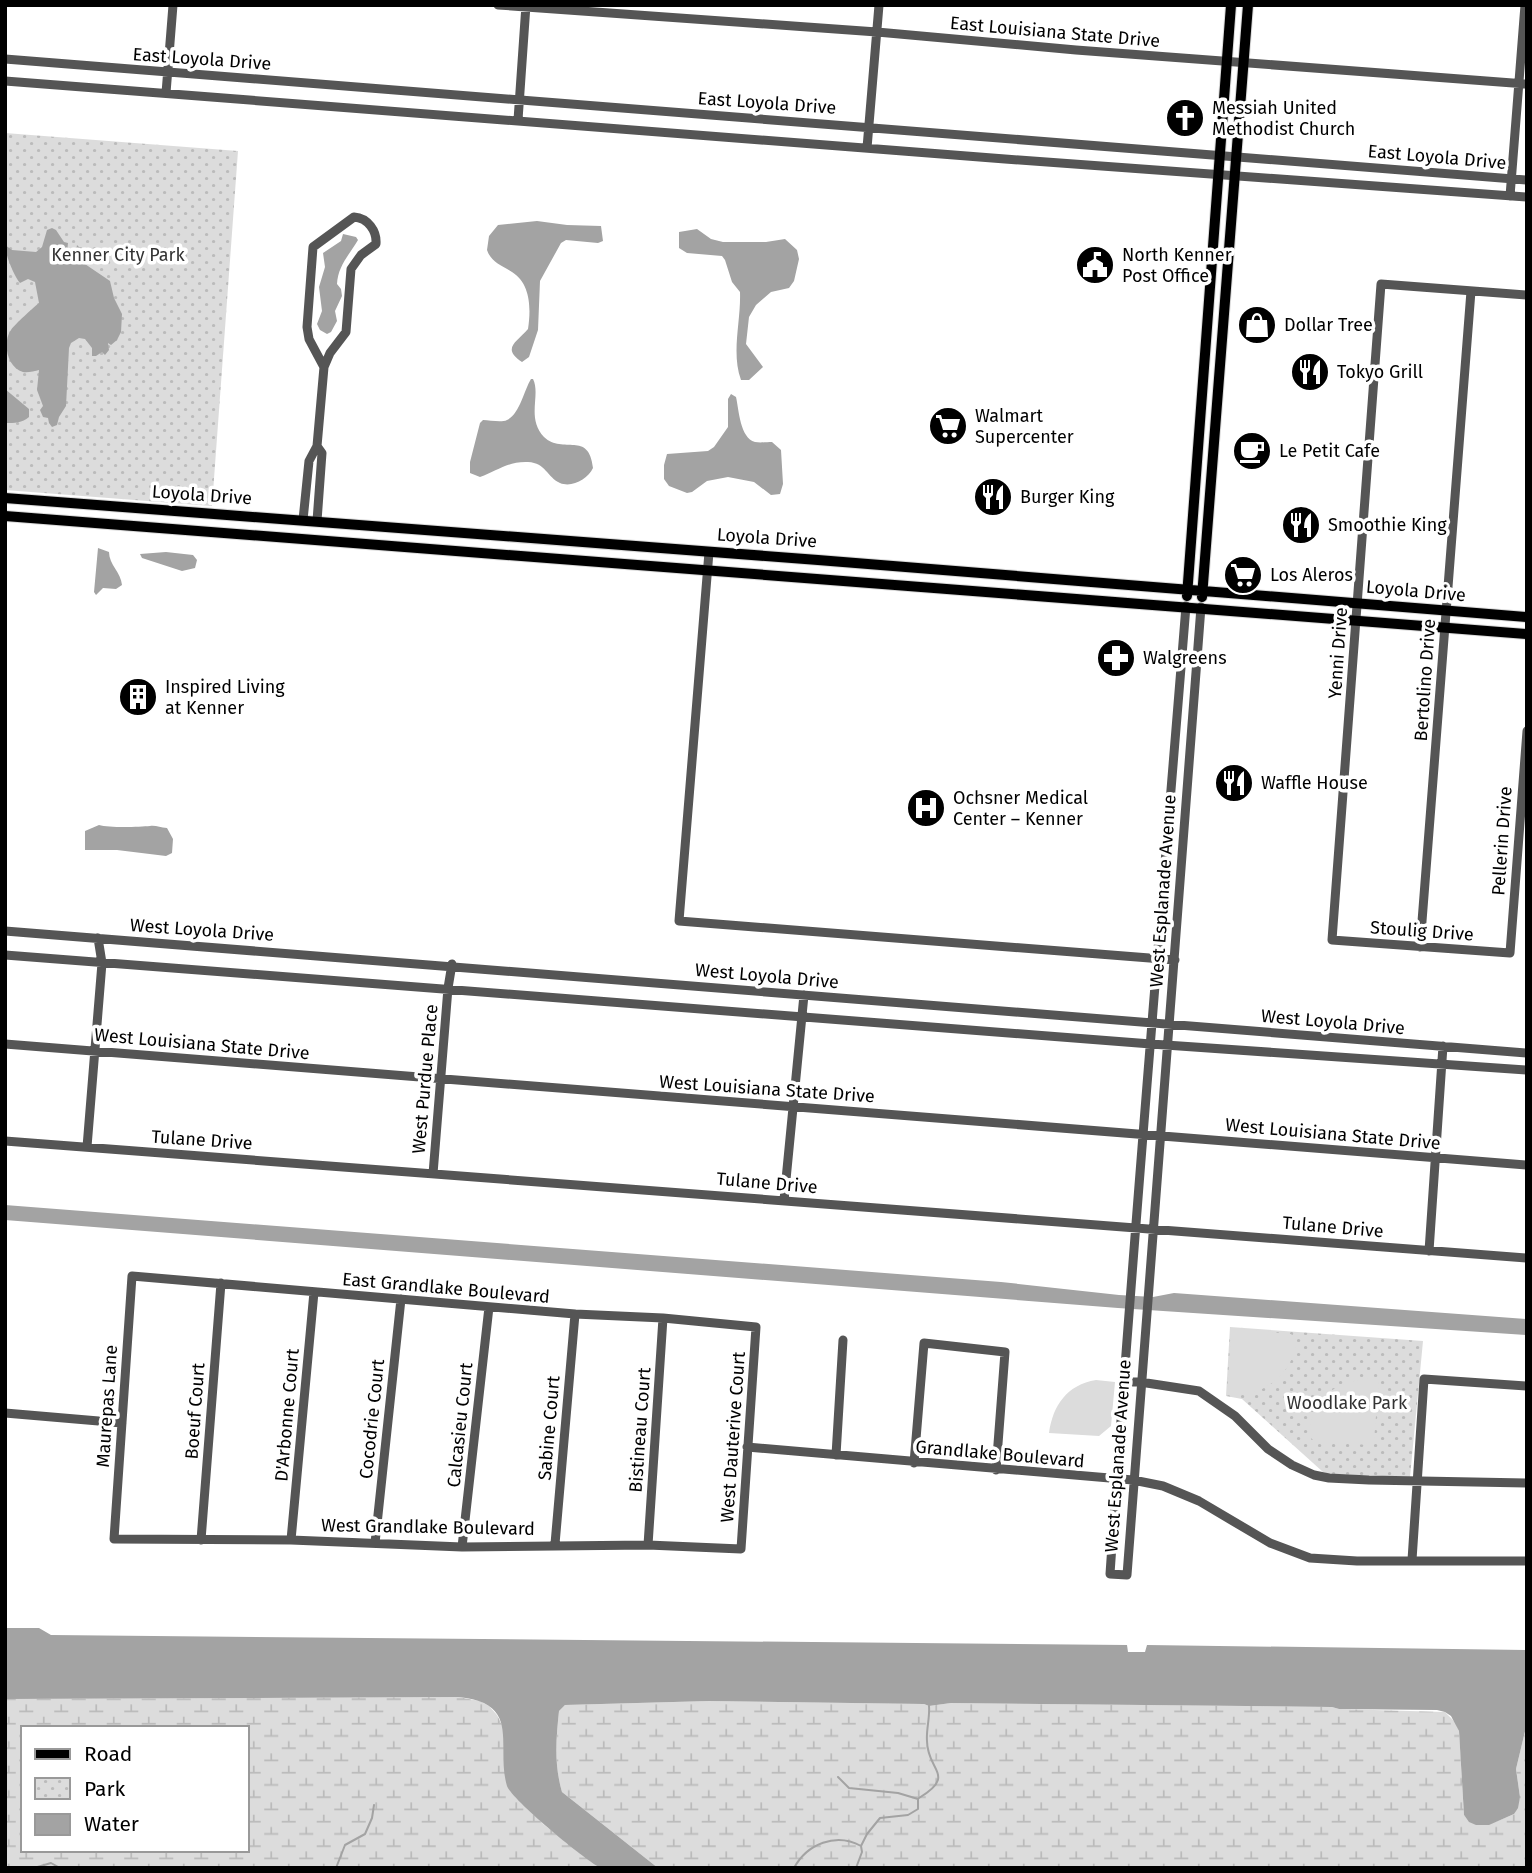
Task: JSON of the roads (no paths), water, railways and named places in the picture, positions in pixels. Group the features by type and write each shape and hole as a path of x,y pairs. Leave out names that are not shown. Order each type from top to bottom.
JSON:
{"main road":[{"name":"West Esplanade Avenue","path":"1186,606 1231,5"},
{"name":"West Esplanade Avenue","path":"1201,607 1248,5"},
{"path":"1213,234 1230,234"},
{"path":"1206,318 1224,319"},
{"path":"1201,398 1217,399"},
{"path":"1195,477 1212,478"},
{"name":"Loyola Drive","path":"5,498 1527,617"},
{"path":"124,525 126,506"},
{"name":"Loyola Drive","path":"5,516 1527,634"},
{"path":"244,534 246,516"},
{"path":"391,546 393,527"},
{"path":"444,550 445,531"},
{"path":"584,561 586,542"},
{"path":"847,582 849,562"},
{"path":"1234,610 1236,594"}],"street":[{"path":"166,93 173,5"},
{"name":"East Louisiana State Drive","path":"498,5 877,32 1523,84"},
{"path":"867,148 879,5"},
{"path":"1510,195 1523,84 1525,5"},
{"path":"518,120 526,6"},
{"name":"East Loyola Drive","path":"5,59 1527,180"},
{"name":"East Loyola Drive","path":"5,81 1527,197"},
{"path":"303,520 309,461 317,446 324,368 330,354 346,332 351,269 361,255 376,244 377,237 362,217 355,217 313,247 307,327 309,339 324,368"},
{"name":"Yenni Drive","path":"1332,940 1381,284 1471,290"},
{"path":"1471,290 1527,295"},
{"name":"Bertolino Drive","path":"1420,947 1471,290"},
{"path":"317,446 322,453 317,521"},
{"path":"709,552 679,921 1175,960"},
{"name":"West Esplanade Avenue","path":"1186,606 1110,1574 1127,1576 1201,607"},
{"name":"Pellerin Drive","path":"1510,953 1527,731"},
{"name":"West Loyola Drive","path":"5,932 452,964 1527,1053"},
{"path":"87,1147 102,963 98,938"},
{"name":"Stoulig Drive","path":"1332,940 1510,953"},
{"name":"West Loyola Drive","path":"5,955 1152,1044 1527,1070"},
{"name":"West Purdue Place","path":"433,1174 452,964"},
{"path":"784,1200 804,995"},
{"name":"West Louisiana State Drive","path":"5,1044 1527,1165"},
{"path":"1429,1251 1443,1046"},
{"name":"Tulane Drive","path":"5,1141 1527,1258"},
{"name":"East Grandlake Boulevard","path":"132,1276 575,1314 756,1326"},
{"name":"Maurepas Lane","path":"114,1539 132,1276"},
{"name":"Boeuf Court","path":"201,1540 221,1283"},
{"name":"D'Arbonne Court","path":"290,1540 314,1292"},
{"name":"Cocodrie Court","path":"376,1543 401,1299"},
{"name":"Calcasieu Court","path":"462,1547 489,1307"},
{"name":"Sabine Court","path":"555,1544 575,1314"},
{"name":"Bistineau Court","path":"648,1545 663,1318"},
{"name":"West Dauterive Court","path":"741,1549 756,1326"},
{"path":"835,1455 843,1340"},
{"path":"914,1463 924,1343 1005,1352 996,1470"},
{"path":"1412,1560 1415,1482 1424,1379 1527,1386"},
{"path":"1123,1382 1199,1391 1235,1416 1268,1449 1292,1465 1314,1475 1415,1482 1527,1483"},
{"path":"5,1413 122,1423"},
{"name":"Grandlake Boulevard","path":"747,1447 1133,1480 1163,1486 1199,1501 1269,1543 1310,1558 1357,1561 1527,1561"},
{"name":"West Grandlake Boulevard","path":"114,1539 290,1540 462,1547 648,1545 741,1549"}],"water":[{"path":"537,221 601,226 603,241 598,243 566,240 561,243 540,281 538,330 529,357 522,362 512,349 528,329 529,305 526,290 518,277 494,260 487,250 489,236 498,225"},
{"path":"52,228 68,243 69,257 75,257 77,245 82,262 110,281 122,314 121,332 117,340 111,345 108,343 109,350 105,355 102,352 92,356 92,348 85,339 79,338 71,343 66,406 57,425 52,427 40,410 43,406 37,390 39,370 18,370 8,354 7,341 11,330 39,303 35,282 28,279 20,283 10,265 5,245 12,250 36,252 42,247 47,230"},
{"path":"697,229 711,239 723,242 785,239 797,250 799,259 794,281 789,288 771,292 756,305 749,317 746,344 763,367 749,380 741,380 738,369 740,292 732,282 725,260 722,256 687,253 679,248 679,232"},
{"path":"343,234 358,240 339,272 337,284 342,296 335,311 337,321 327,334 320,330 317,324 322,311 319,287 325,267 323,253 341,241"},
{"path":"531,379 536,392 536,422 544,437 559,444 581,446 591,456 593,468 579,481 560,483 539,465 528,462 509,465 480,477 470,473 470,462 480,423 483,420 505,421 511,417"},
{"path":"5,389 29,409 29,417 18,422 5,423"},
{"path":"731,394 736,397 746,435 757,442 772,442 781,450 783,484 780,494 771,495 754,482 728,477 707,481 687,493 669,486 664,479 667,454 708,451 714,447 728,427 728,399"},
{"path":"98,548 109,552 122,585 116,589 103,588 96,595 94,592"},
{"path":"166,552 193,555 197,560 195,568 182,571 142,558 140,554"},
{"path":"99,825 167,828 173,839 172,853 166,856 117,850 85,850 85,831"},
{"path":"5,1205 1001,1282 1119,1295 1153,1297 1174,1293 1527,1319 1527,1335 1118,1308 5,1220"},
{"path":"5,1628 39,1628 51,1635 1127,1645 1128,1652 1145,1652 1147,1645 1527,1650 1527,1723 1516,1769 1520,1797 1518,1808 1514,1814 1489,1825 1476,1825 1469,1822 1464,1815 1459,1731 1451,1716 1437,1710 951,1703 929,1706 709,1701 565,1705 559,1711 557,1742 562,1792 658,1868 610,1869 599,1867 579,1853 534,1816 512,1793 507,1786 504,1771 499,1717 491,1708 478,1701 458,1697 5,1699"}],"waterway":[{"path":"919,1798 936,1784 938,1778 928,1751 929,1706"},
{"path":"838,1777 849,1788 898,1793 918,1799 918,1809 908,1815 880,1818 861,1846"},
{"path":"336,1868 345,1845 365,1834 374,1805"},
{"path":"794,1868 806,1852 832,1840 861,1846 862,1852 856,1868"},
{"path":"34,1868 51,1863 60,1868"},
{"path":"250,1868 274,1868"}],"place":[{"name":"Messiah United Methodist Church","path":"1185,118"},
{"name":"North Kenner Post Office","path":"1095,265"},
{"name":"Dollar Tree","path":"1257,325"},
{"name":"Tokyo Grill","path":"1310,372"},
{"name":"Walmart Supercenter","path":"948,426"},
{"name":"Le Petit Cafe","path":"1252,451"},
{"name":"Burger King","path":"993,497"},
{"name":"Smoothie King","path":"1301,525"},
{"name":"Los Aleros","path":"1243,575"},
{"name":"Walgreens","path":"1116,658"},
{"name":"Inspired Living at Kenner","path":"138,697"},
{"name":"Waffle House","path":"1234,783"},
{"name":"Ochsner Medical Center – Kenner","path":"926,808"}],"park label":[{"name":"Kenner City Park","path":"118,255"},
{"name":"Woodlake Park","path":"1347,1403"}]}
